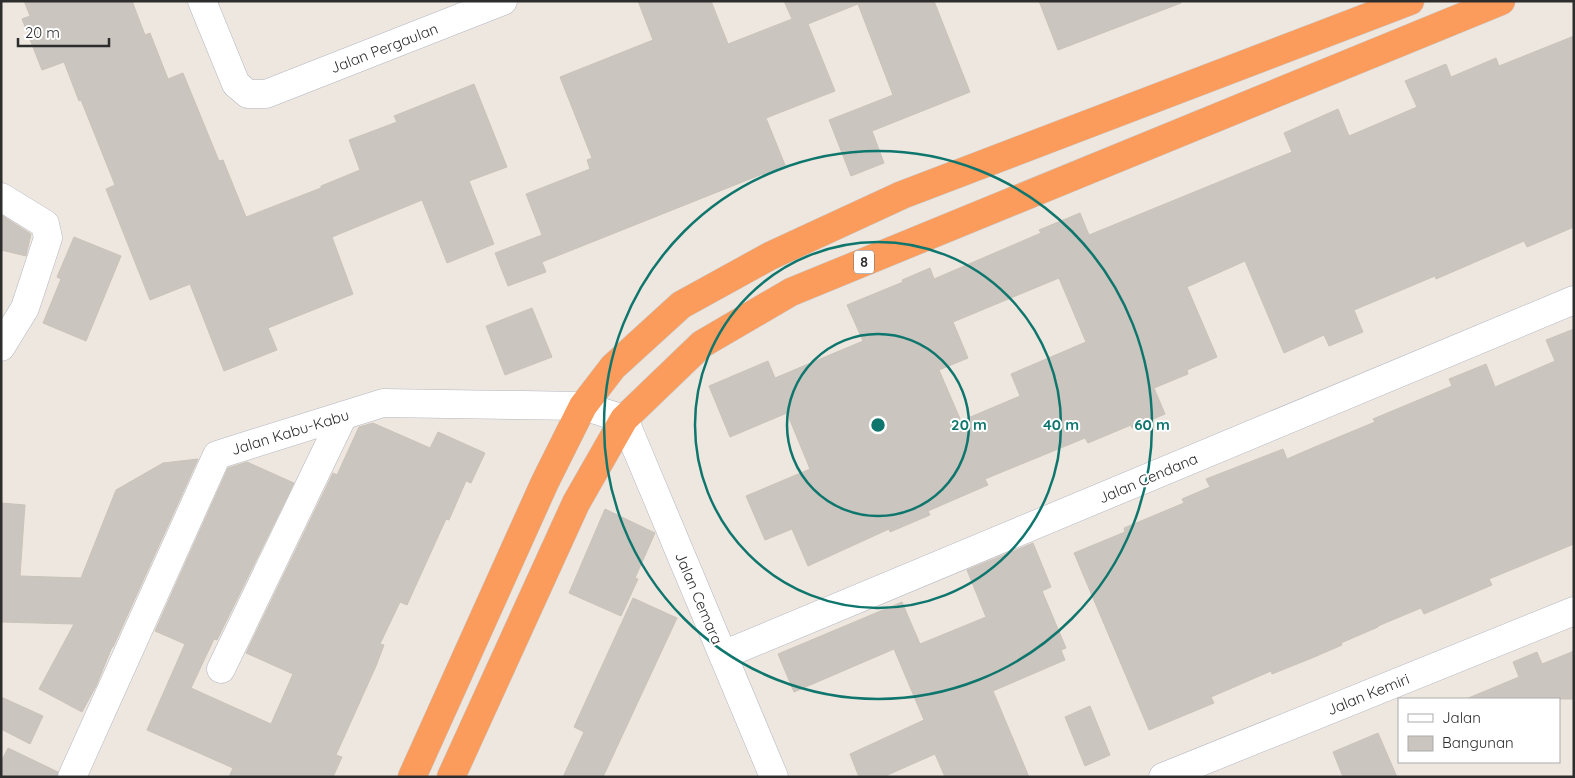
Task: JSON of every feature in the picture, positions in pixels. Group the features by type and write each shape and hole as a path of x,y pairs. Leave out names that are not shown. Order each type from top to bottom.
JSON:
{"highway":[{"path":"412,777 545,482 583,406 613,367 681,305 770,256 902,195 1410,1"},
{"name":"8","path":"451,777 576,503 624,419 702,344 791,292 1499,2"}],"street":[{"name":"Jalan Pergaulan","path":"202,1 236,84 248,94 266,94 503,1"},
{"path":"1,196 45,224 48,238 25,308 1,346"},
{"name":"Jalan Cendana","path":"723,655 1574,300"},
{"name":"Jalan Kabu-Kabu","path":"72,777 218,455 383,403 583,406 624,419"},
{"path":"221,669 343,416"},
{"name":"Jalan Cemara","path":"624,419 774,777"},
{"name":"Jalan Kemiri","path":"1163,777 1574,610"}],"building":[{"path":"24,1 132,1 145,35 150,33 168,79 183,73 219,161 223,160 246,217 321,188 321,186 360,170 349,140 397,122 394,116 474,84 507,167 469,181 494,244 447,263 422,200 332,237 353,294 268,328 277,350 224,371 190,284 150,300 106,189 115,185 81,100 79,101 64,62 42,70 22,19 30,16"},
{"path":"638,1 711,1 728,44 792,19 784,1 934,1 970,92 872,131 884,163 851,176 829,120 893,95 858,4 808,24 835,91 766,118 785,165 542,262 546,272 508,286 495,253 542,235 526,194 590,169 587,160 592,158 560,77 653,40"},
{"path":"1039,1 1180,1 1181,3 1058,50"},
{"path":"1574,36 1574,227 1527,247 1524,241 1436,279 1435,276 1354,310 1363,332 1329,346 1324,335 1284,353 1245,261 1187,287 1217,357 1187,370 1188,374 1154,388 1165,414 1132,428 1131,425 1088,443 1085,438 985,479 988,485 928,511 930,515 890,532 889,529 808,566 792,529 765,540 746,496 810,469 787,413 730,437 709,386 768,361 775,378 863,341 847,305 903,282 902,280 930,268 934,279 1041,233 1039,230 1080,213 1089,235 1292,152 1284,133 1338,109 1349,136 1417,107 1405,81 1446,64 1451,77 1496,58 1499,66","holes":["1059,278 1086,342 1011,374 1020,396 961,421 939,370 968,358 953,322"]},
{"path":"1,215 31,234 26,256 1,250"},
{"path":"74,237 121,256 86,341 43,323 61,279 57,277"},
{"path":"532,308 552,357 505,375 486,326"},
{"path":"1574,329 1574,544 1489,579 1492,585 1424,614 1421,608 1378,626 1312,658 1272,674 1271,671 1211,697 1214,703 1149,730 1074,553 1125,532 1124,528 1184,503 1182,499 1210,487 1206,479 1283,449 1287,459 1375,422 1373,419 1452,386 1449,379 1486,364 1495,387 1555,361 1546,340"},
{"path":"373,423 430,448 438,432 485,453 471,483 466,481 449,520 446,519 407,605 400,602 380,644 384,645 376,666 336,755 342,757 333,777 229,777 233,768 147,730 185,644 155,631 228,468 247,462 294,483 217,640 214,639 191,688 271,724 293,674 246,653 333,473 337,475 359,427"},
{"path":"198,459 96,686 82,712 39,689 74,624 1,622 1,503 25,505 20,576 81,578 116,490 163,463"},
{"path":"605,509 655,533 635,578 638,579 621,616 569,593"},
{"path":"1033,543 1051,587 1042,591 1066,648 1061,650 1065,660 993,691 1029,777 945,777 935,754 883,777 859,777 850,754 924,720 894,649 794,692 778,654 902,602 920,644 986,617 967,570"},
{"path":"633,598 677,618 603,777 563,777 584,732 574,727"},
{"path":"1574,651 1574,699 1468,698 1519,677 1513,662 1537,652 1542,664"},
{"path":"1,697 43,716 30,744 1,729"},
{"path":"1090,706 1110,755 1085,766 1065,717"},
{"path":"1378,733 1397,777 1343,777 1333,752"},
{"path":"8,748 58,772 57,777 1,777 1,762"}]}
